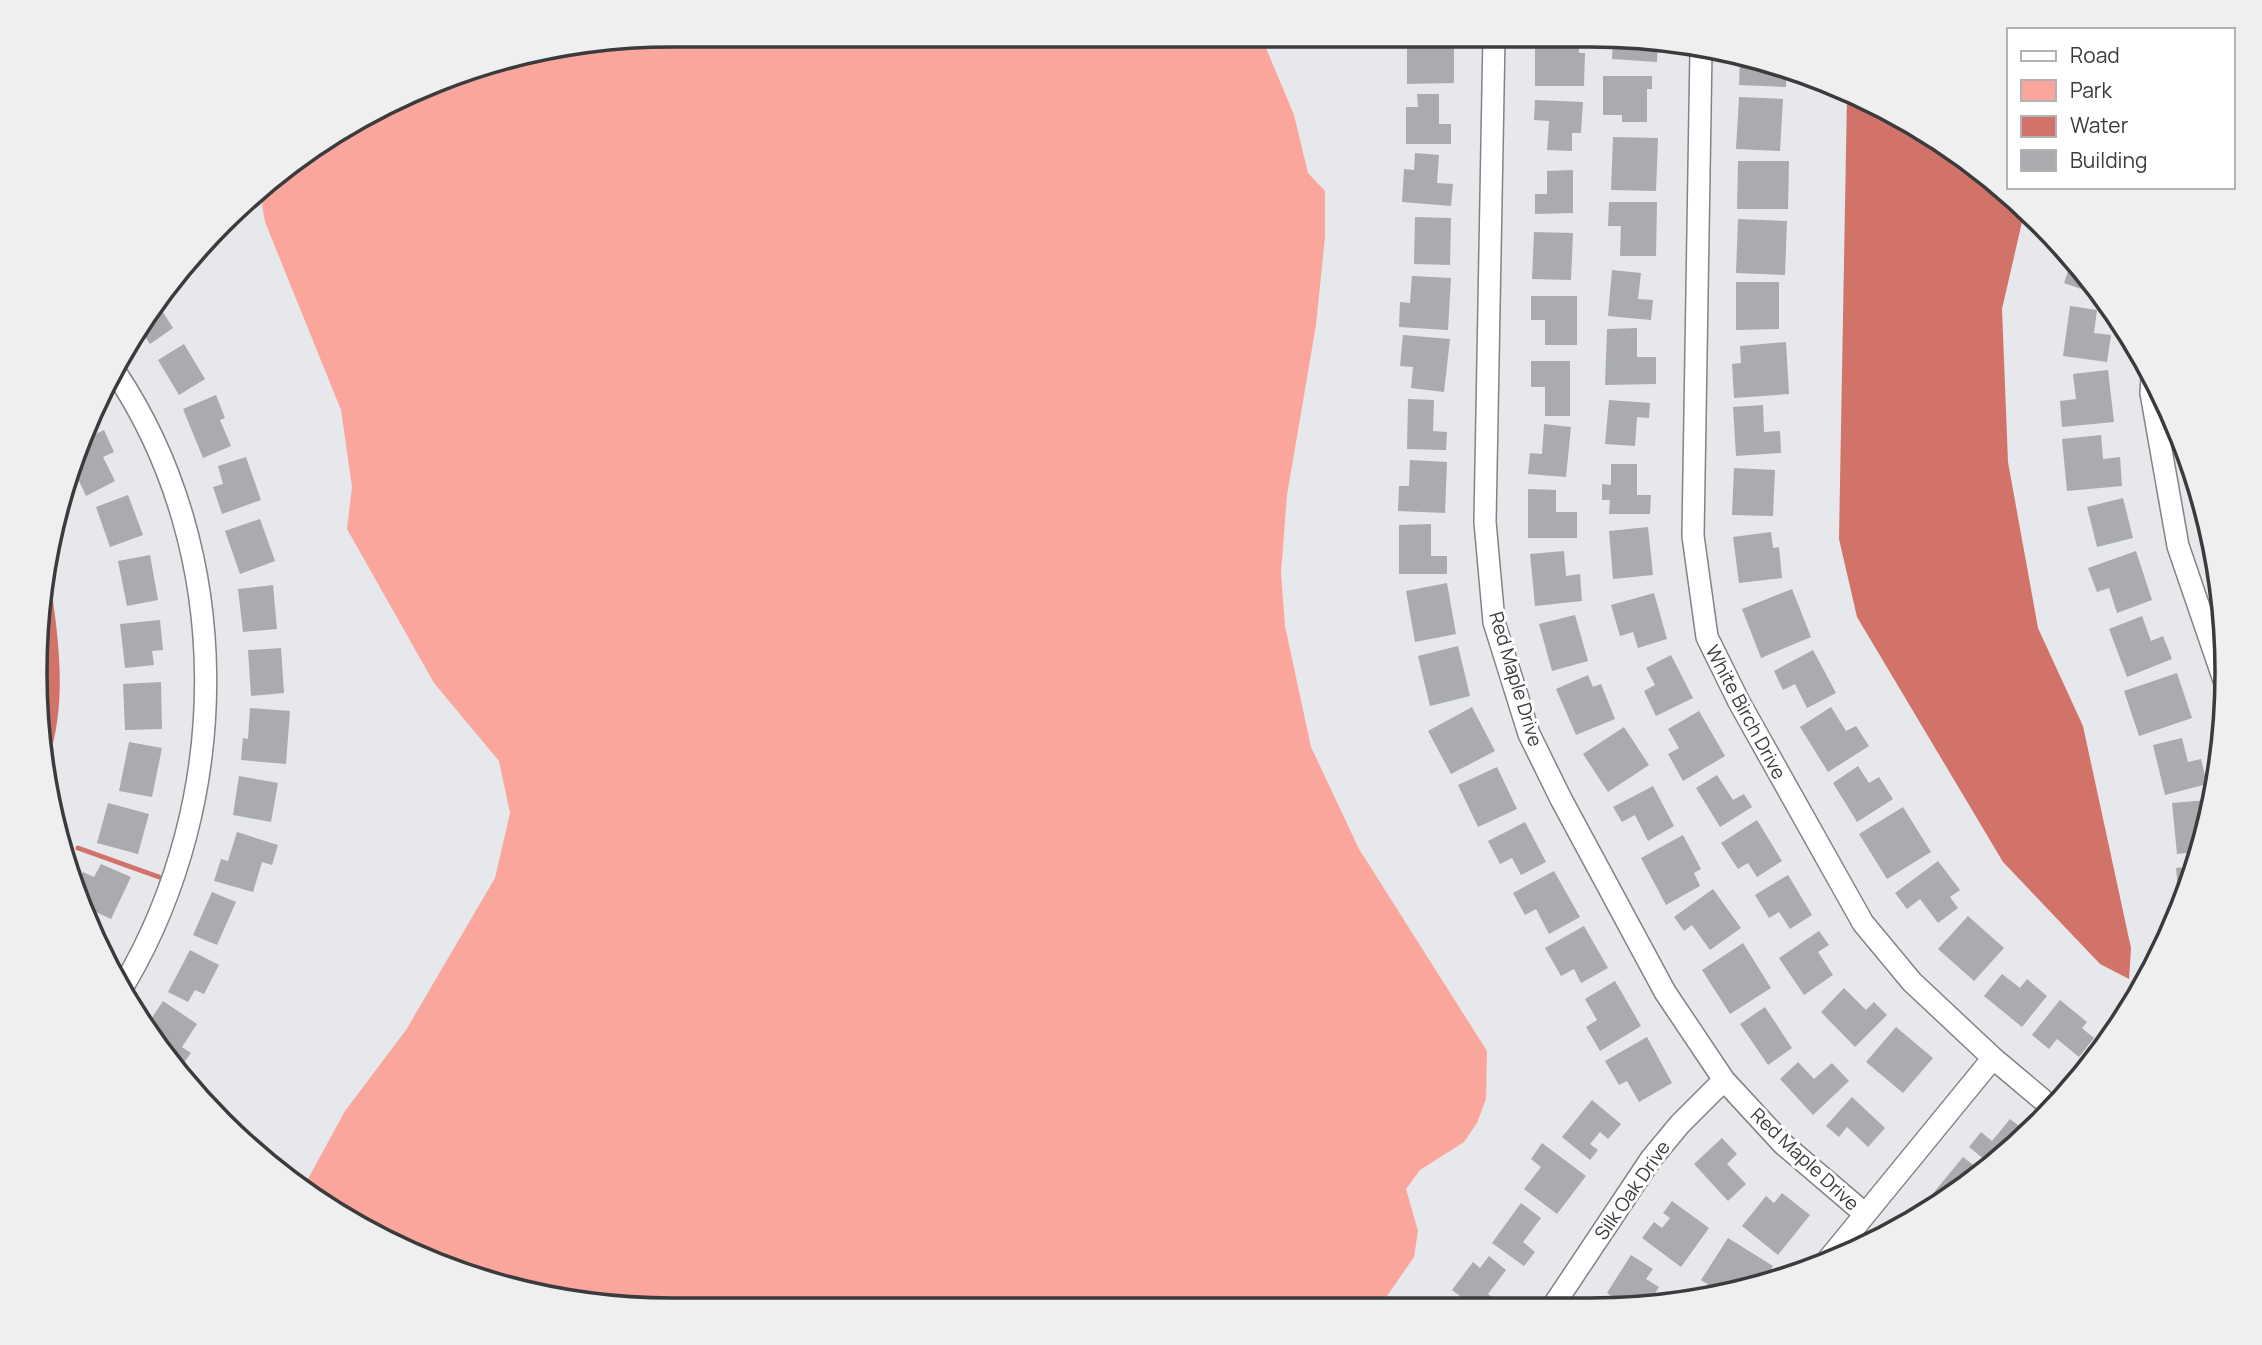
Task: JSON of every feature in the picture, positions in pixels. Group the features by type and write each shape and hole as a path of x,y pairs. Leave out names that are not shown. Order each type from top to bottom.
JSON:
{"street":[{"name":"Red Maple Drive","path":"1494,47 1485,522 1494,622 1529,734 1665,992 1724,1080 1783,1144 1864,1213"},
{"name":"White Birch Drive","path":"1701,57 1693,536 1707,637 1739,702 1863,923 1912,982 1993,1058 2045,1101"},
{"path":"121,380 144,415 185,526 205,636 206,731 190,825 147,946 127,978"},
{"path":"2152,401 2178,546 2214,651"},
{"path":"1839,1245 1993,1058"},
{"name":"Silk Oak Drive","path":"1558,1298 1651,1159 1680,1124 1724,1080"}],"green space":[{"path":"672,47 1266,47 1294,115 1308,173 1325,191 1325,237 1316,325 1287,495 1281,573 1285,626 1311,747 1359,849 1487,1051 1486,1099 1477,1123 1464,1142 1420,1170 1406,1189 1418,1231 1414,1257 1386,1298 672,1298 591,1292 511,1276 433,1250 360,1214 307,1180 345,1111 406,1030 495,878 510,813 499,761 434,683 347,529 352,487 341,410 265,222 261,201 292,176 360,131 433,95 472,80 551,59"}],"water":[{"path":"1847,103 1902,131 1937,153 1970,176 2022,221 2002,309 2008,462 2038,628 2083,726 2131,948 2129,979 2100,964 2003,862 1857,617 1839,539"},
{"path":"52,598 60,670 52,746 47,672"}],"building":[{"path":"1407,47 1454,47 1454,83 1407,84"},
{"path":"1535,47 1579,47 1579,53 1585,53 1584,86 1535,86"},
{"path":"1612,48 1658,52 1657,62 1612,59"},
{"path":"1740,66 1786,79 1786,87 1739,85"},
{"path":"1603,76 1652,76 1652,89 1647,89 1647,122 1622,122 1622,115 1603,115"},
{"path":"1417,94 1439,94 1439,124 1451,124 1451,144 1406,144 1406,107 1418,107"},
{"path":"1739,97 1783,99 1780,151 1736,149"},
{"path":"1535,100 1583,102 1581,133 1572,133 1572,151 1547,150 1549,121 1534,120"},
{"path":"1613,137 1658,138 1656,191 1611,190"},
{"path":"1415,153 1439,155 1437,183 1453,184 1451,206 1402,202 1404,169 1414,170"},
{"path":"1738,161 1789,161 1788,209 1737,209"},
{"path":"1573,170 1573,213 1535,214 1535,194 1547,194 1547,171"},
{"path":"1609,202 1657,202 1656,256 1620,256 1621,226 1608,226"},
{"path":"1415,217 1451,218 1450,265 1414,264"},
{"path":"1738,219 1787,221 1785,275 1736,273"},
{"path":"1534,232 1573,233 1571,280 1532,279"},
{"path":"1612,270 1641,273 1638,299 1653,300 1651,320 1608,316"},
{"path":"2068,270 2085,290 2064,283"},
{"path":"1412,276 1451,278 1448,330 1399,327 1400,302 1410,303"},
{"path":"1736,282 1779,282 1779,329 1736,330"},
{"path":"1531,296 1577,296 1577,345 1545,345 1545,320 1531,320"},
{"path":"2070,306 2097,310 2094,333 2111,335 2107,362 2063,356"},
{"path":"162,311 173,328 150,344 145,337"},
{"path":"1637,328 1637,357 1656,357 1656,384 1605,385 1607,329"},
{"path":"1403,335 1450,339 1444,392 1411,388 1413,367 1400,366"},
{"path":"1786,342 1789,394 1734,398 1732,364 1741,363 1740,346"},
{"path":"184,344 205,379 179,395 158,360"},
{"path":"1531,361 1570,361 1570,416 1545,416 1545,387 1531,387"},
{"path":"2108,370 2114,422 2062,427 2060,401 2076,399 2073,374"},
{"path":"216,395 225,418 220,420 231,446 203,458 183,409"},
{"path":"1408,399 1434,400 1433,431 1447,432 1446,450 1407,449"},
{"path":"1609,400 1650,403 1649,418 1637,417 1635,446 1605,444"},
{"path":"1763,405 1764,432 1780,431 1781,453 1736,456 1733,407"},
{"path":"1544,424 1571,427 1566,477 1528,474 1530,453 1542,454"},
{"path":"104,430 114,452 103,457 115,481 86,496 78,479 94,435"},
{"path":"2101,435 2103,459 2120,457 2122,486 2067,491 2062,439"},
{"path":"246,457 261,500 222,514 213,487 223,484 218,466"},
{"path":"1410,460 1447,462 1445,513 1398,511 1399,486 1409,486"},
{"path":"1611,464 1637,464 1637,495 1651,495 1650,514 1609,514 1610,500 1602,500 1602,484 1611,485"},
{"path":"1734,468 1775,470 1773,516 1732,515"},
{"path":"1528,489 1556,490 1556,512 1577,512 1577,538 1528,538"},
{"path":"128,495 143,535 110,547 96,507"},
{"path":"2123,498 2133,538 2097,547 2087,507"},
{"path":"260,519 275,561 240,574 225,531"},
{"path":"1431,524 1431,556 1447,556 1447,574 1399,574 1399,525"},
{"path":"1648,527 1653,575 1613,579 1609,531"},
{"path":"1771,532 1773,548 1779,547 1782,578 1739,583 1733,537"},
{"path":"1564,551 1566,576 1580,574 1582,601 1535,606 1530,554"},
{"path":"2136,551 2152,600 2117,613 2109,588 2097,592 2088,568"},
{"path":"150,555 158,600 127,606 118,561"},
{"path":"1447,583 1456,634 1415,642 1406,591"},
{"path":"273,585 277,629 243,632 238,589"},
{"path":"1792,589 1811,637 1761,658 1742,609"},
{"path":"1654,593 1667,639 1638,648 1633,632 1620,636 1611,605"},
{"path":"1575,615 1588,661 1552,671 1539,624"},
{"path":"2142,616 2151,641 2163,636 2172,659 2127,677 2109,629"},
{"path":"160,620 163,650 152,651 154,665 125,668 120,624"},
{"path":"1458,646 1470,696 1430,706 1418,656"},
{"path":"281,648 284,693 251,696 248,650"},
{"path":"1813,650 1836,693 1807,708 1795,684 1783,690 1774,671"},
{"path":"1671,655 1693,698 1656,716 1644,691 1655,685 1646,668"},
{"path":"2177,673 2192,718 2139,736 2124,691"},
{"path":"1588,675 1593,687 1601,684 1615,719 1576,735 1556,689"},
{"path":"161,682 162,729 125,730 123,684"},
{"path":"1472,707 1495,751 1451,774 1428,731"},
{"path":"1831,707 1846,731 1856,726 1869,746 1828,772 1800,727"},
{"path":"250,708 290,711 286,764 241,760 243,738 248,739"},
{"path":"1699,711 1725,756 1683,781 1668,754 1679,748 1668,729"},
{"path":"1624,727 1649,765 1608,792 1583,754"},
{"path":"2182,738 2188,762 2201,759 2204,785 2165,795 2153,745"},
{"path":"129,742 162,748 152,797 119,791"},
{"path":"1858,766 1869,783 1879,777 1893,799 1857,822 1833,783"},
{"path":"1497,767 1517,809 1478,827 1458,785"},
{"path":"1717,775 1733,800 1744,794 1752,807 1720,827 1696,788"},
{"path":"239,776 278,783 271,822 233,815"},
{"path":"1653,786 1674,826 1648,841 1635,815 1622,822 1613,807"},
{"path":"2201,800 2188,853 2177,854 2172,803"},
{"path":"108,803 149,814 138,854 97,843"},
{"path":"1903,807 1931,852 1887,879 1859,834"},
{"path":"1757,820 1782,861 1757,877 1748,863 1738,869 1721,843"},
{"path":"1525,822 1546,862 1521,875 1512,858 1500,864 1488,841"},
{"path":"237,832 278,845 272,865 262,862 253,892 214,881 221,859 228,861"},
{"path":"1683,835 1701,869 1694,873 1700,886 1666,905 1641,858"},
{"path":"1938,861 1960,890 1950,897 1958,908 1938,923 1920,899 1907,909 1895,893"},
{"path":"101,864 131,877 111,919 95,912 81,876 83,872 94,877"},
{"path":"2184,867 2178,885 2176,868"},
{"path":"1554,871 1580,917 1549,934 1536,909 1525,915 1513,893"},
{"path":"1788,875 1812,915 1790,929 1779,912 1769,918 1755,895"},
{"path":"1713,889 1741,928 1710,950 1692,925 1684,931 1674,917"},
{"path":"212,892 236,902 217,945 193,935"},
{"path":"1968,916 2004,948 1974,981 1938,949"},
{"path":"1584,926 1608,968 1581,983 1574,969 1561,976 1545,948"},
{"path":"1819,931 1829,945 1818,952 1833,975 1804,995 1779,958"},
{"path":"1743,943 1771,988 1730,1014 1702,970"},
{"path":"190,950 219,965 204,994 195,990 188,1002 168,992"},
{"path":"2002,974 2020,988 2027,979 2047,996 2022,1027 1984,996"},
{"path":"1615,981 1641,1026 1600,1051 1586,1027 1597,1020 1585,999"},
{"path":"1844,988 1866,1010 1874,1002 1887,1015 1855,1047 1821,1012"},
{"path":"2060,1000 2087,1022 2082,1028 2094,1038 2079,1057 2057,1039 2049,1049 2032,1035"},
{"path":"163,1001 197,1024 182,1047 191,1053 184,1063 176,1053 152,1018"},
{"path":"1765,1007 1792,1048 1768,1065 1740,1024"},
{"path":"1896,1027 1933,1058 1903,1093 1866,1062"},
{"path":"1647,1037 1672,1083 1639,1102 1627,1081 1619,1085 1605,1061"},
{"path":"1798,1062 1814,1079 1832,1063 1849,1081 1813,1115 1780,1079"},
{"path":"1852,1097 1885,1128 1868,1147 1847,1127 1839,1137 1826,1126"},
{"path":"1592,1100 1621,1124 1608,1139 1600,1132 1590,1144 1598,1150 1590,1160 1562,1137"},
{"path":"2010,1119 2020,1126 1983,1158 1969,1147 1981,1132 1992,1141"},
{"path":"1722,1138 1737,1154 1727,1164 1746,1184 1728,1201 1694,1164"},
{"path":"1542,1143 1586,1176 1557,1214 1524,1189 1541,1167 1531,1159"},
{"path":"1963,1157 1974,1166 1970,1169 1931,1196"},
{"path":"1782,1193 1810,1215 1778,1255 1742,1226 1766,1196 1774,1203"},
{"path":"1672,1201 1709,1228 1681,1267 1642,1238 1654,1222 1662,1228 1670,1218 1663,1213"},
{"path":"1521,1203 1541,1218 1523,1242 1535,1252 1524,1266 1492,1243"},
{"path":"1728,1238 1773,1266 1770,1271 1711,1286 1701,1280"},
{"path":"1631,1255 1653,1269 1646,1279 1659,1287 1655,1294 1613,1297 1607,1293"},
{"path":"1489,1256 1506,1270 1488,1294 1493,1298 1463,1298 1452,1290 1473,1262 1480,1268"}],"waterway":[{"path":"78,848 159,877"}]}
